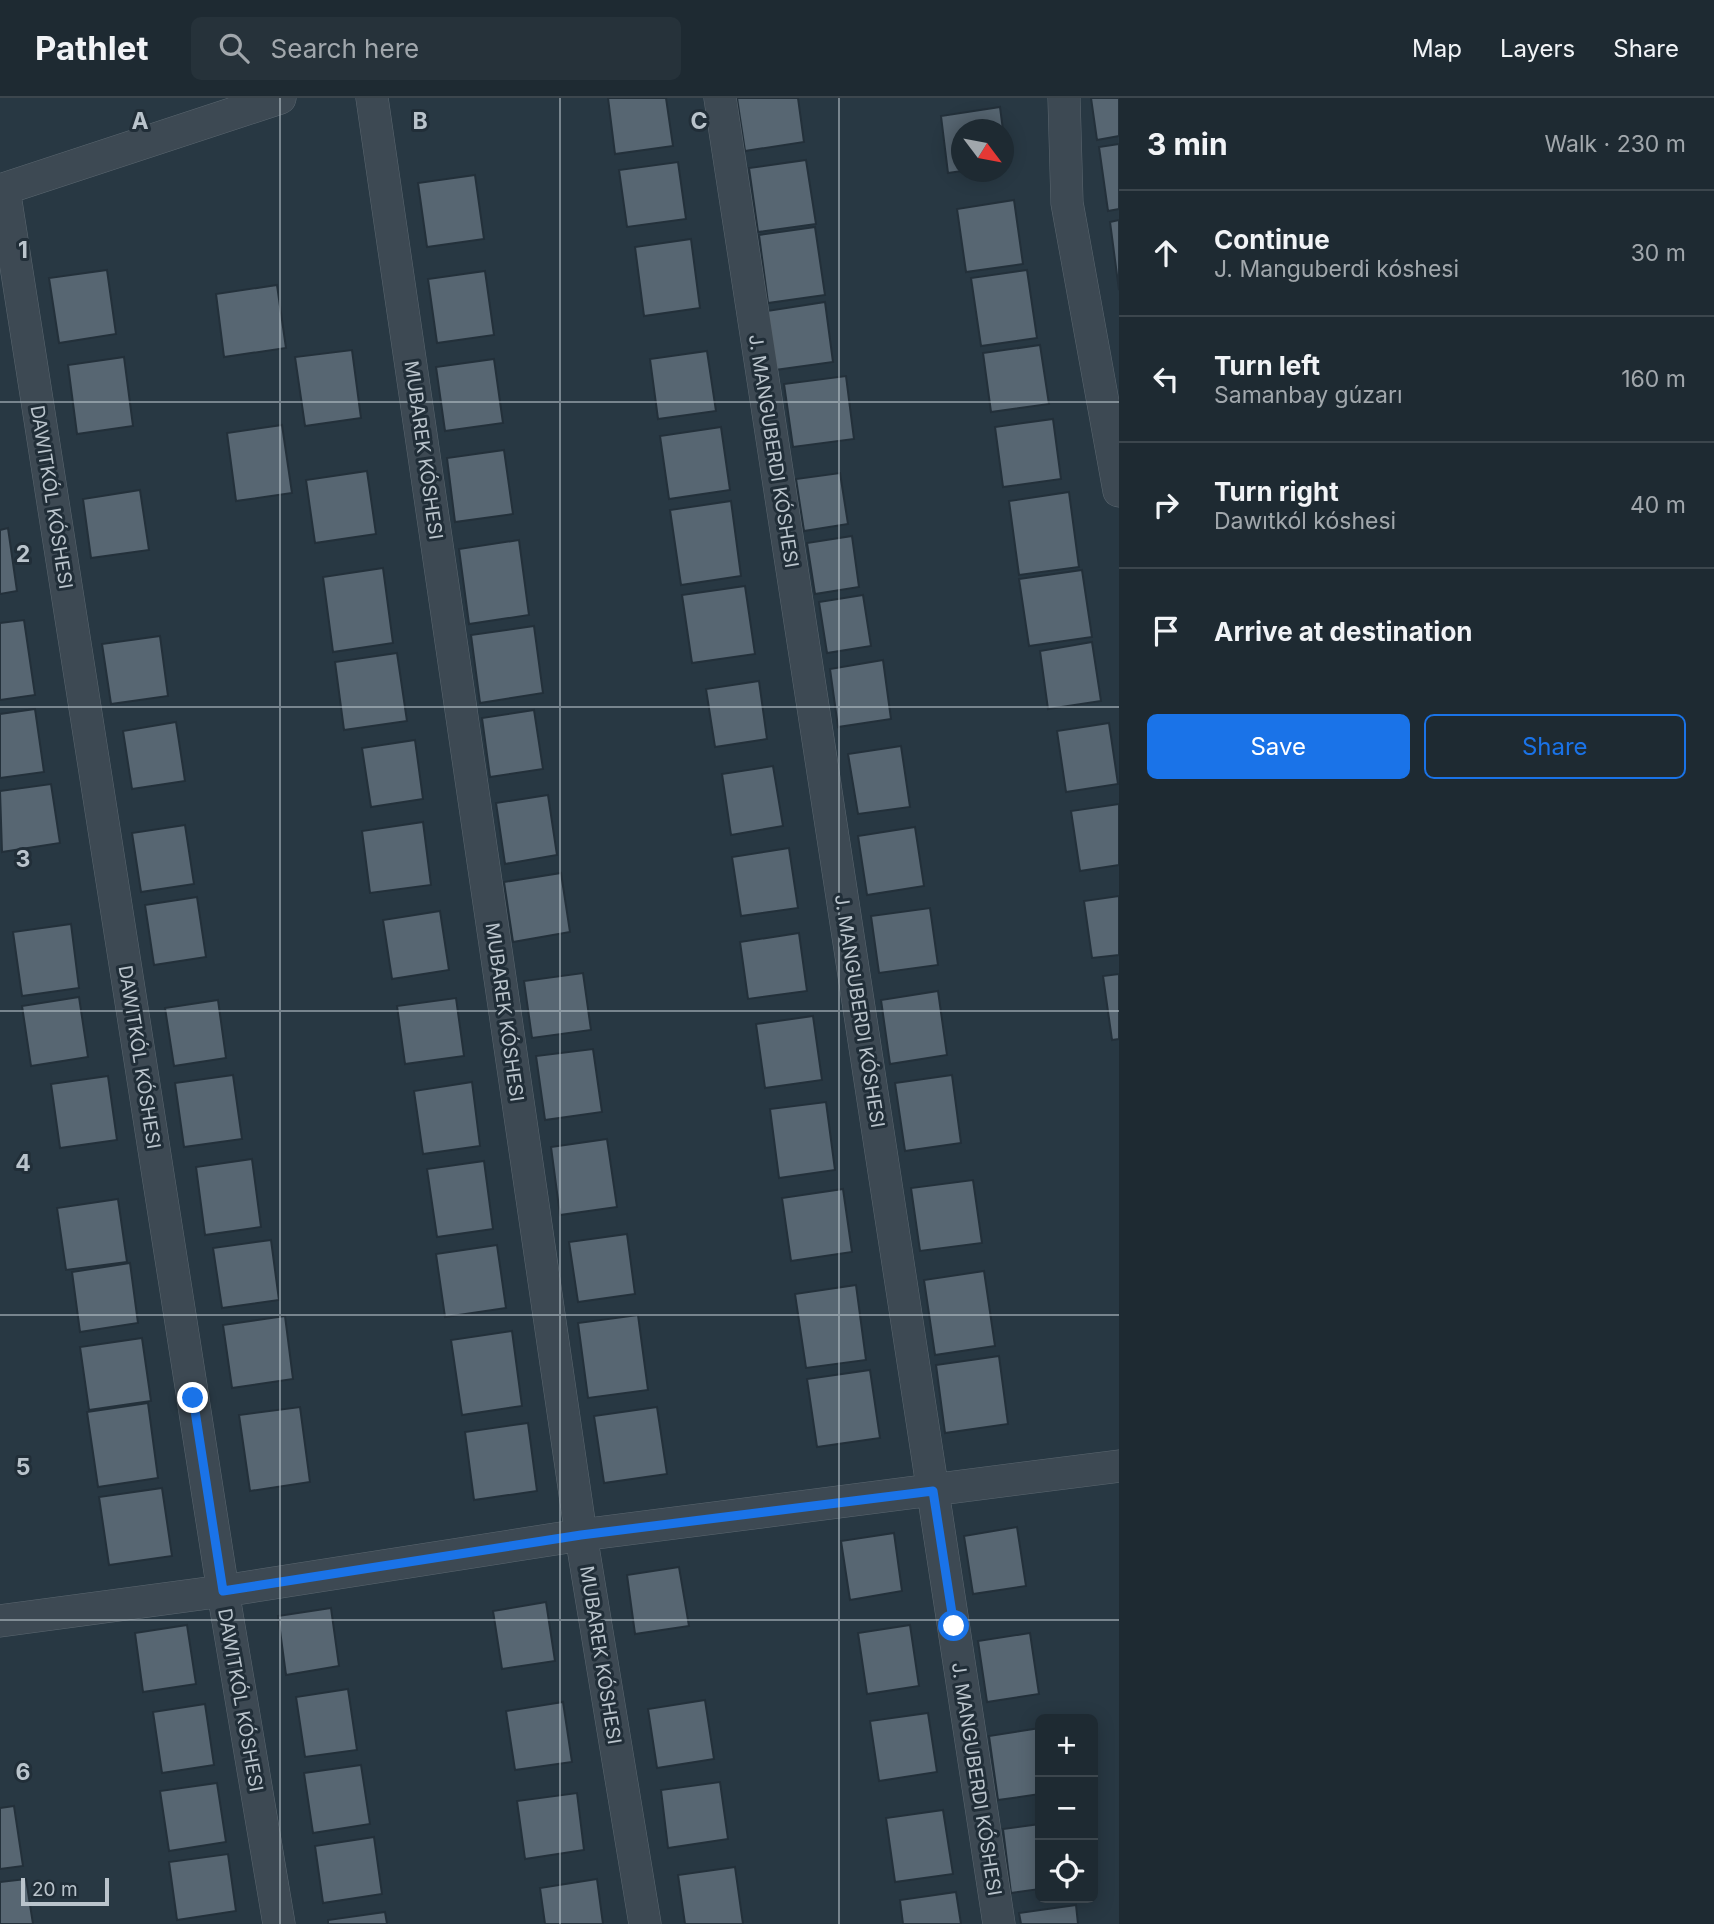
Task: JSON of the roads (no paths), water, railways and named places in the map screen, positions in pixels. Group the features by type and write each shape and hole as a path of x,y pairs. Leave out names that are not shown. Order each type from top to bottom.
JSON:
{"street":[{"path":"279,98 2,190 223,1591 279,1924"},
{"name":"MUBAREK KÓSHESI","path":"372,98 581,1535 645,1924"},
{"name":"J. MANGUBERDI KÓSHESI","path":"720,98 999,1924"},
{"path":"1064,98 1067,203 1119,491"},
{"path":"0,1621 223,1591 581,1535 1119,1466"}]}
